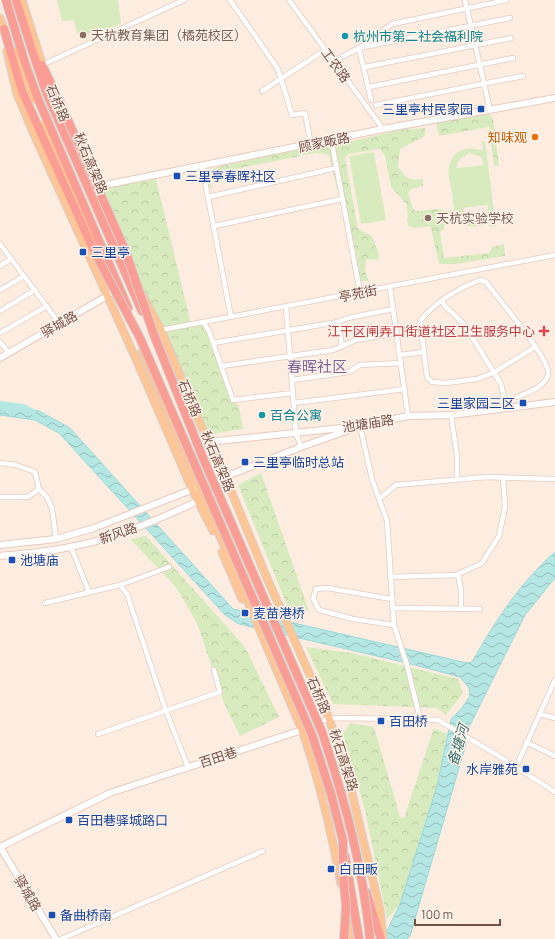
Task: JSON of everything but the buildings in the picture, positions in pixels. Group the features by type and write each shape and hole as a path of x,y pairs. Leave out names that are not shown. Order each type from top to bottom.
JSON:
{"highway":[{"name":"秋石高架路","path":"6,0 25,63 38,99 312,735 331,794 343,841 359,939"},
{"name":"秋石高架路","path":"16,0 48,94 154,335 203,458 322,732 351,827 364,884 370,939"},
{"path":"2,28 22,91 98,260 140,338"},
{"path":"42,65 125,250 154,335"},
{"path":"343,841 343,875 346,906 344,939"},
{"path":"364,884 382,939"}],"main road":[{"name":"石桥路","path":"22,0 42,65 93,187 120,250 161,330 208,442 229,486 281,611 329,718 350,785 380,910 382,939"},
{"name":"石桥路","path":"0,18 2,28 75,197 116,287 183,452 195,488 258,630 270,653 302,730"},
{"path":"2,28 17,94 195,488"},
{"path":"302,730 319,781 332,832 350,939"}],"street":[{"path":"42,65 184,0"},
{"path":"230,0 278,69 292,115 305,113 311,145"},
{"name":"工农路","path":"289,0 383,129"},
{"path":"465,0 490,110"},
{"path":"334,61 359,48 392,24 467,7 507,0"},
{"path":"359,48 510,18"},
{"path":"365,67 511,38"},
{"path":"359,48 365,67 371,100"},
{"path":"262,91 325,50"},
{"path":"369,86 513,58"},
{"path":"376,105 523,76"},
{"name":"顾家畈路","path":"93,187 311,145 383,129 555,97"},
{"path":"333,149 360,292"},
{"path":"202,166 231,317"},
{"path":"208,197 336,168"},
{"path":"214,226 342,199"},
{"path":"0,245 59,323"},
{"name":"亭苑街","path":"161,330 555,255"},
{"path":"0,266 11,259"},
{"path":"0,290 24,276"},
{"path":"517,397 534,390 548,377 549,369 535,347 486,282 480,280 442,300 430,308 420,321 427,377 432,382 477,379 494,373 535,347"},
{"name":"驿城路","path":"0,358 107,296 116,287"},
{"path":"390,287 408,416"},
{"path":"0,311 35,290"},
{"path":"442,300 444,306 464,324 501,384 506,408"},
{"path":"0,334 47,306"},
{"path":"286,307 296,432 300,446"},
{"path":"213,343 338,322 348,318 393,309"},
{"path":"203,322 209,331 233,400 293,393"},
{"path":"338,322 342,346"},
{"path":"222,366 334,350 356,340 397,333"},
{"path":"0,342 9,353"},
{"path":"400,355 424,352"},
{"path":"292,380 349,372 360,365 401,362"},
{"path":"294,403 404,390"},
{"name":"池塘庙路","path":"183,452 208,442 360,426 408,416 450,415 555,402"},
{"path":"450,415 457,456 457,479"},
{"path":"360,426 372,479 387,521 394,625 408,665 420,718"},
{"name":"新风路","path":"0,545 56,539 129,515 300,446 360,426"},
{"path":"0,463 16,465 36,472 40,489 47,497 52,508 56,539"},
{"path":"390,577 458,574 482,563 499,536 505,507 503,477"},
{"path":"379,498 396,484 503,477 555,479"},
{"name":"新风路","path":"0,556 71,547 105,538 163,516 229,486"},
{"path":"0,497 28,497 40,489"},
{"path":"71,547 89,592"},
{"path":"45,603 120,585 168,567"},
{"path":"458,574 461,590 461,608"},
{"path":"120,585 127,594 166,711 188,767"},
{"path":"392,599 327,588 316,589 313,598 319,610 353,619 394,625"},
{"path":"392,608 480,609"},
{"path":"98,734 220,692 214,670"},
{"path":"555,680 516,767 555,792"},
{"path":"539,714 555,718"},
{"name":"百田巷","path":"0,847 110,793 302,730 329,718 420,718 438,720 516,767"},
{"path":"526,742 555,756"},
{"name":"驿城路","path":"0,847 56,939"},
{"path":"61,939 263,851"}],"green space":[{"name":"天杭教育集团（橘苑校区）","path":"57,0 118,0 121,24 99,33 77,34 74,20 62,21"},
{"path":"481,113 489,114 493,118 499,166 494,166 489,127 439,136 436,123"},
{"path":"425,128 425,136 400,149 398,167 401,171 408,178 414,180 423,179 423,186 411,189 408,193 413,209 416,211 439,209 452,212 454,218 446,220 444,229 440,232 444,258 489,253 493,247 504,244 505,256 456,264 439,264 430,226 416,228 408,226 407,205 391,187 385,155 380,149 349,154 345,157 358,229 372,236 379,254 378,260 366,259 365,271 369,281 355,281 339,196 328,154 315,153 210,174 212,189 210,189 207,172 217,167 307,147 341,144 399,130"},
{"path":"482,141 485,141 496,226 490,227 489,220 481,226 476,227 463,223 455,213 449,176 449,166 454,156 462,150 472,148 483,151","holes":["469,153 481,157 484,165 456,168 459,160","488,205 487,215 478,220 467,217 461,208"]},
{"path":"374,152 386,220 361,224 349,156"},
{"path":"155,175 191,324 203,322 209,331 233,400 239,406 243,429 205,435 100,186"},
{"path":"261,473 309,611 288,608 238,485"},
{"path":"146,536 245,647 279,717 240,736 224,703 197,623 176,587 130,539"},
{"path":"306,647 352,653 458,679 463,693 446,715 437,708 333,704"},
{"path":"350,723 374,727 400,817 404,818 434,728 447,734 437,786 400,904 387,919 365,810 343,734"}],"water":[{"name":"备塘河","path":"0,405 39,411 70,428 233,609 467,663 472,662 499,617 519,590 555,552 555,578 525,615 468,729 466,744 410,936 407,939 383,939 400,904 437,786 451,719 462,708 470,696 469,688 460,677 411,664 239,624 225,615 59,433 35,420 0,415"}],"waterway":[{"path":"0,404 23,407 33,412"}],"place":[{"name":"天杭教育集团（橘苑校区）","path":"83,35"},
{"name":"杭州市第二社会福利院","path":"345,36"},
{"name":"三里亭村民家园","path":"481,109"},
{"name":"知味观","path":"535,137"},
{"name":"三里亭春晖社区","path":"177,176"},
{"name":"天杭实验学校","path":"428,218"},
{"name":"三里亭","path":"83,252"},
{"name":"江干区闸弄口街道社区卫生服务中心","path":"544,331"},
{"name":"三里家园三区","path":"523,403"},
{"name":"百合公寓","path":"262,415"},
{"name":"三里亭临时总站","path":"245,462"},
{"name":"池塘庙","path":"12,560"},
{"name":"麦苗港桥","path":"245,613"},
{"name":"百田桥","path":"381,721"},
{"name":"水岸雅苑","path":"526,769"},
{"name":"百田巷驿城路口","path":"69,820"},
{"name":"白田畈","path":"331,869"},
{"name":"备曲桥南","path":"52,915"}],"district":[{"name":"春晖社区","path":"317,367"}]}
